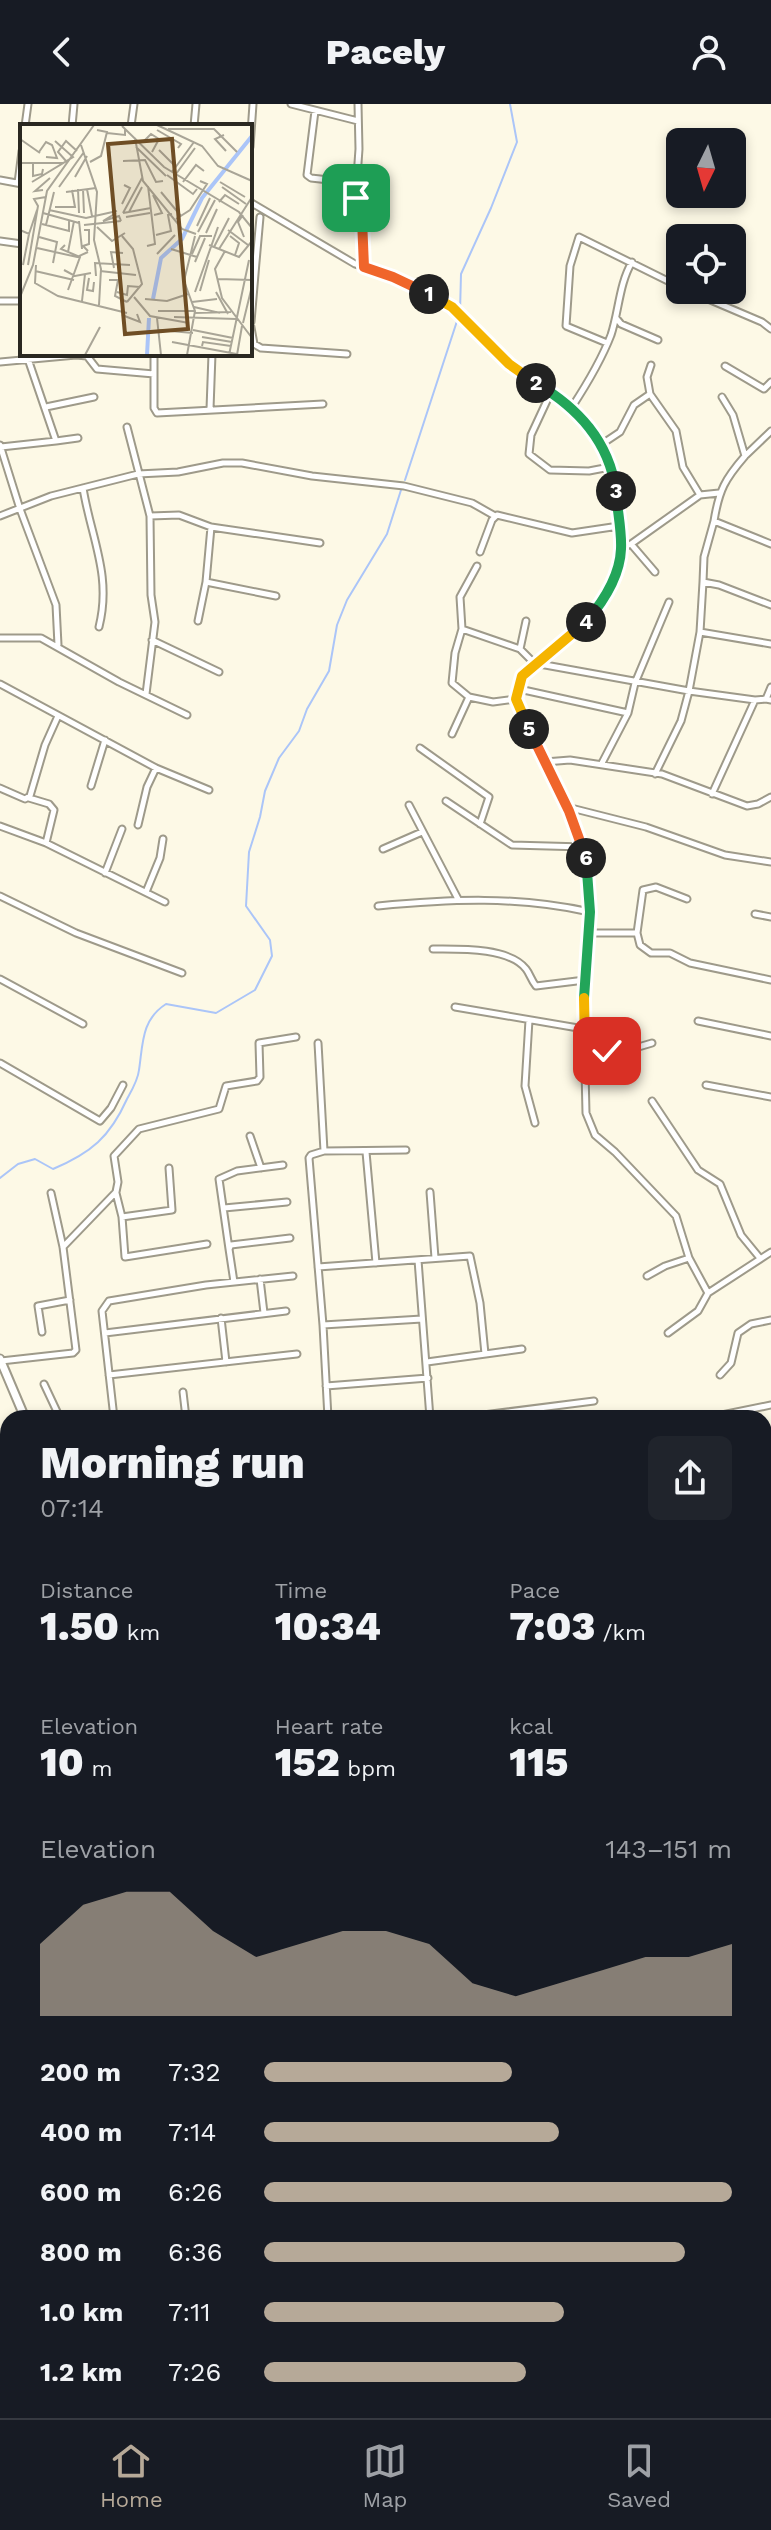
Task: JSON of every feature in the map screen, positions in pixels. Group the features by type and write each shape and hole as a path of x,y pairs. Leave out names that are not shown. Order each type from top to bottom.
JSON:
{"street":[{"path":"25,124 28,104"},
{"path":"72,124 74,104"},
{"path":"131,124 134,104"},
{"path":"194,124 196,104"},
{"path":"252,124 253,104"},
{"path":"291,104 358,121"},
{"path":"358,104 356,183 362,219 364,267"},
{"path":"315,111 307,175 356,183"},
{"path":"0,180 20,184"},
{"path":"252,203 364,267 393,277 452,307 517,371 572,407 602,444 616,486 621,548 617,571 608,593 587,621 522,676 516,699 569,811 584,847 588,869 590,912 584,1029 586,1113 589,1124 595,1135 676,1216 689,1258 708,1293"},
{"path":"252,292 260,217"},
{"path":"607,343 566,326 570,266 577,239 585,238 666,280"},
{"path":"0,241 20,244"},
{"path":"572,407 592,377 607,343 624,279 632,262"},
{"path":"720,304 771,329"},
{"path":"615,317 621,324 658,340"},
{"path":"252,340 261,348 347,354"},
{"path":"0,362 57,356"},
{"path":"87,356 100,370 154,374"},
{"path":"154,356 154,408 157,413 323,404"},
{"path":"210,409 212,356"},
{"path":"28,359 56,441"},
{"path":"651,365 647,377 650,394 676,431 683,467 700,495"},
{"path":"725,366 764,389 771,382"},
{"path":"551,392 531,435 529,454 547,470 589,471 610,467"},
{"path":"602,444 618,435 634,405 650,394"},
{"path":"46,407 94,397"},
{"path":"722,397 733,415 745,456"},
{"path":"127,427 150,516 151,595 155,622 146,694"},
{"path":"655,774 681,721 689,691 700,632 704,557 719,493 727,477 771,431"},
{"path":"58,645 56,605 0,446 78,438"},
{"path":"0,516 51,496 138,474 242,463 312,476 404,486 472,503 495,516 572,533 619,526"},
{"path":"83,488 89,525 104,578 104,605 99,627"},
{"path":"621,548 700,495 719,493"},
{"path":"150,516 182,516 211,527 320,543"},
{"path":"480,552 495,516"},
{"path":"714,521 771,544"},
{"path":"198,621 206,582 211,527"},
{"path":"631,544 655,572"},
{"path":"477,566 460,597 462,629 455,653 452,683 469,697 493,702 516,699"},
{"path":"206,582 276,596"},
{"path":"703,582 771,605"},
{"path":"602,764 628,713 635,683 669,602"},
{"path":"520,649 526,621"},
{"path":"462,629 520,649 534,663 635,683 755,700 769,700 771,687"},
{"path":"700,632 771,644"},
{"path":"0,638 30,636 58,645 119,682 187,715"},
{"path":"152,640 219,672"},
{"path":"0,684 156,768 209,790"},
{"path":"519,689 628,713"},
{"path":"452,734 469,697"},
{"path":"712,794 755,700"},
{"path":"29,798 45,745 58,716"},
{"path":"91,786 105,740"},
{"path":"420,748 489,797 480,824"},
{"path":"545,762 570,760 655,774 747,806 771,797"},
{"path":"138,825 147,787 156,768"},
{"path":"0,788 25,799 49,804 54,810 46,843"},
{"path":"446,801 512,845 584,847"},
{"path":"409,805 458,899"},
{"path":"569,811 575,809 646,827 725,855 771,862"},
{"path":"0,826 46,843 165,902"},
{"path":"105,873 122,829"},
{"path":"383,849 422,832"},
{"path":"146,892 160,858 163,839"},
{"path":"687,899 656,887 643,890 637,933 640,945 651,953 670,953 690,963 771,980"},
{"path":"0,896 76,933 182,973"},
{"path":"378,906 458,899 552,904 590,912"},
{"path":"755,914 771,917"},
{"path":"589,933 637,933"},
{"path":"433,949 464,949 507,957 526,969 536,986 585,980"},
{"path":"0,979 83,1024"},
{"path":"455,1007 584,1029"},
{"path":"529,1020 525,1086 535,1123"},
{"path":"698,1021 771,1036"},
{"path":"207,1244 125,1257 114,1156 128,1138 146,1127 219,1109 226,1086 257,1081 260,1077 259,1043 296,1037"},
{"path":"318,1043 324,1151"},
{"path":"585,1047 618,1053 652,1043"},
{"path":"0,1063 100,1121 123,1085"},
{"path":"706,1085 771,1097"},
{"path":"652,1101 698,1170 720,1184 741,1235 759,1257"},
{"path":"250,1136 261,1168"},
{"path":"328,1410 309,1158 324,1151 406,1150"},
{"path":"366,1152 376,1263"},
{"path":"234,1282 219,1179 237,1171 283,1165"},
{"path":"122,1217 172,1210 169,1168"},
{"path":"63,1247 116,1192"},
{"path":"430,1192 435,1258"},
{"path":"22,1410 0,1360 73,1353 76,1345 63,1247 51,1193"},
{"path":"224,1208 287,1202"},
{"path":"229,1249 238,1243 290,1238"},
{"path":"668,1333 698,1311 708,1293 771,1252"},
{"path":"318,1267 466,1255 472,1259 485,1354"},
{"path":"647,1276 689,1258"},
{"path":"418,1260 430,1410"},
{"path":"113,1410 102,1311 109,1301 293,1276"},
{"path":"260,1279 264,1313"},
{"path":"42,1332 38,1306 70,1300"},
{"path":"105,1333 286,1311"},
{"path":"221,1318 226,1362"},
{"path":"323,1325 422,1319"},
{"path":"720,1375 731,1363 738,1333 751,1324 771,1320"},
{"path":"427,1362 522,1349"},
{"path":"109,1375 297,1354"},
{"path":"326,1386 428,1378"},
{"path":"44,1384 56,1410"},
{"path":"183,1392 185,1410"},
{"path":"533,1410 594,1401"},
{"path":"746,1410 771,1405"}],"waterway":[{"path":"460,312 461,274 517,142 510,104"},
{"path":"405,480 458,318"},
{"path":"0,1178 18,1164 35,1159 53,1169 89,1150 106,1134 136,1081 148,1025 166,1004 216,1013 255,990 272,956 270,940 246,906 249,852 265,791 279,758 299,731 307,709 329,671 337,625 347,600 387,534 401,490"}],"route":[{"path":"356,198 362,219 364,267 416,287 449,304 517,371 572,407 602,444 616,486 621,548 617,571 608,593 587,621 522,676 516,699 584,847 590,912 585,980 585,1047 607,1051"}]}
